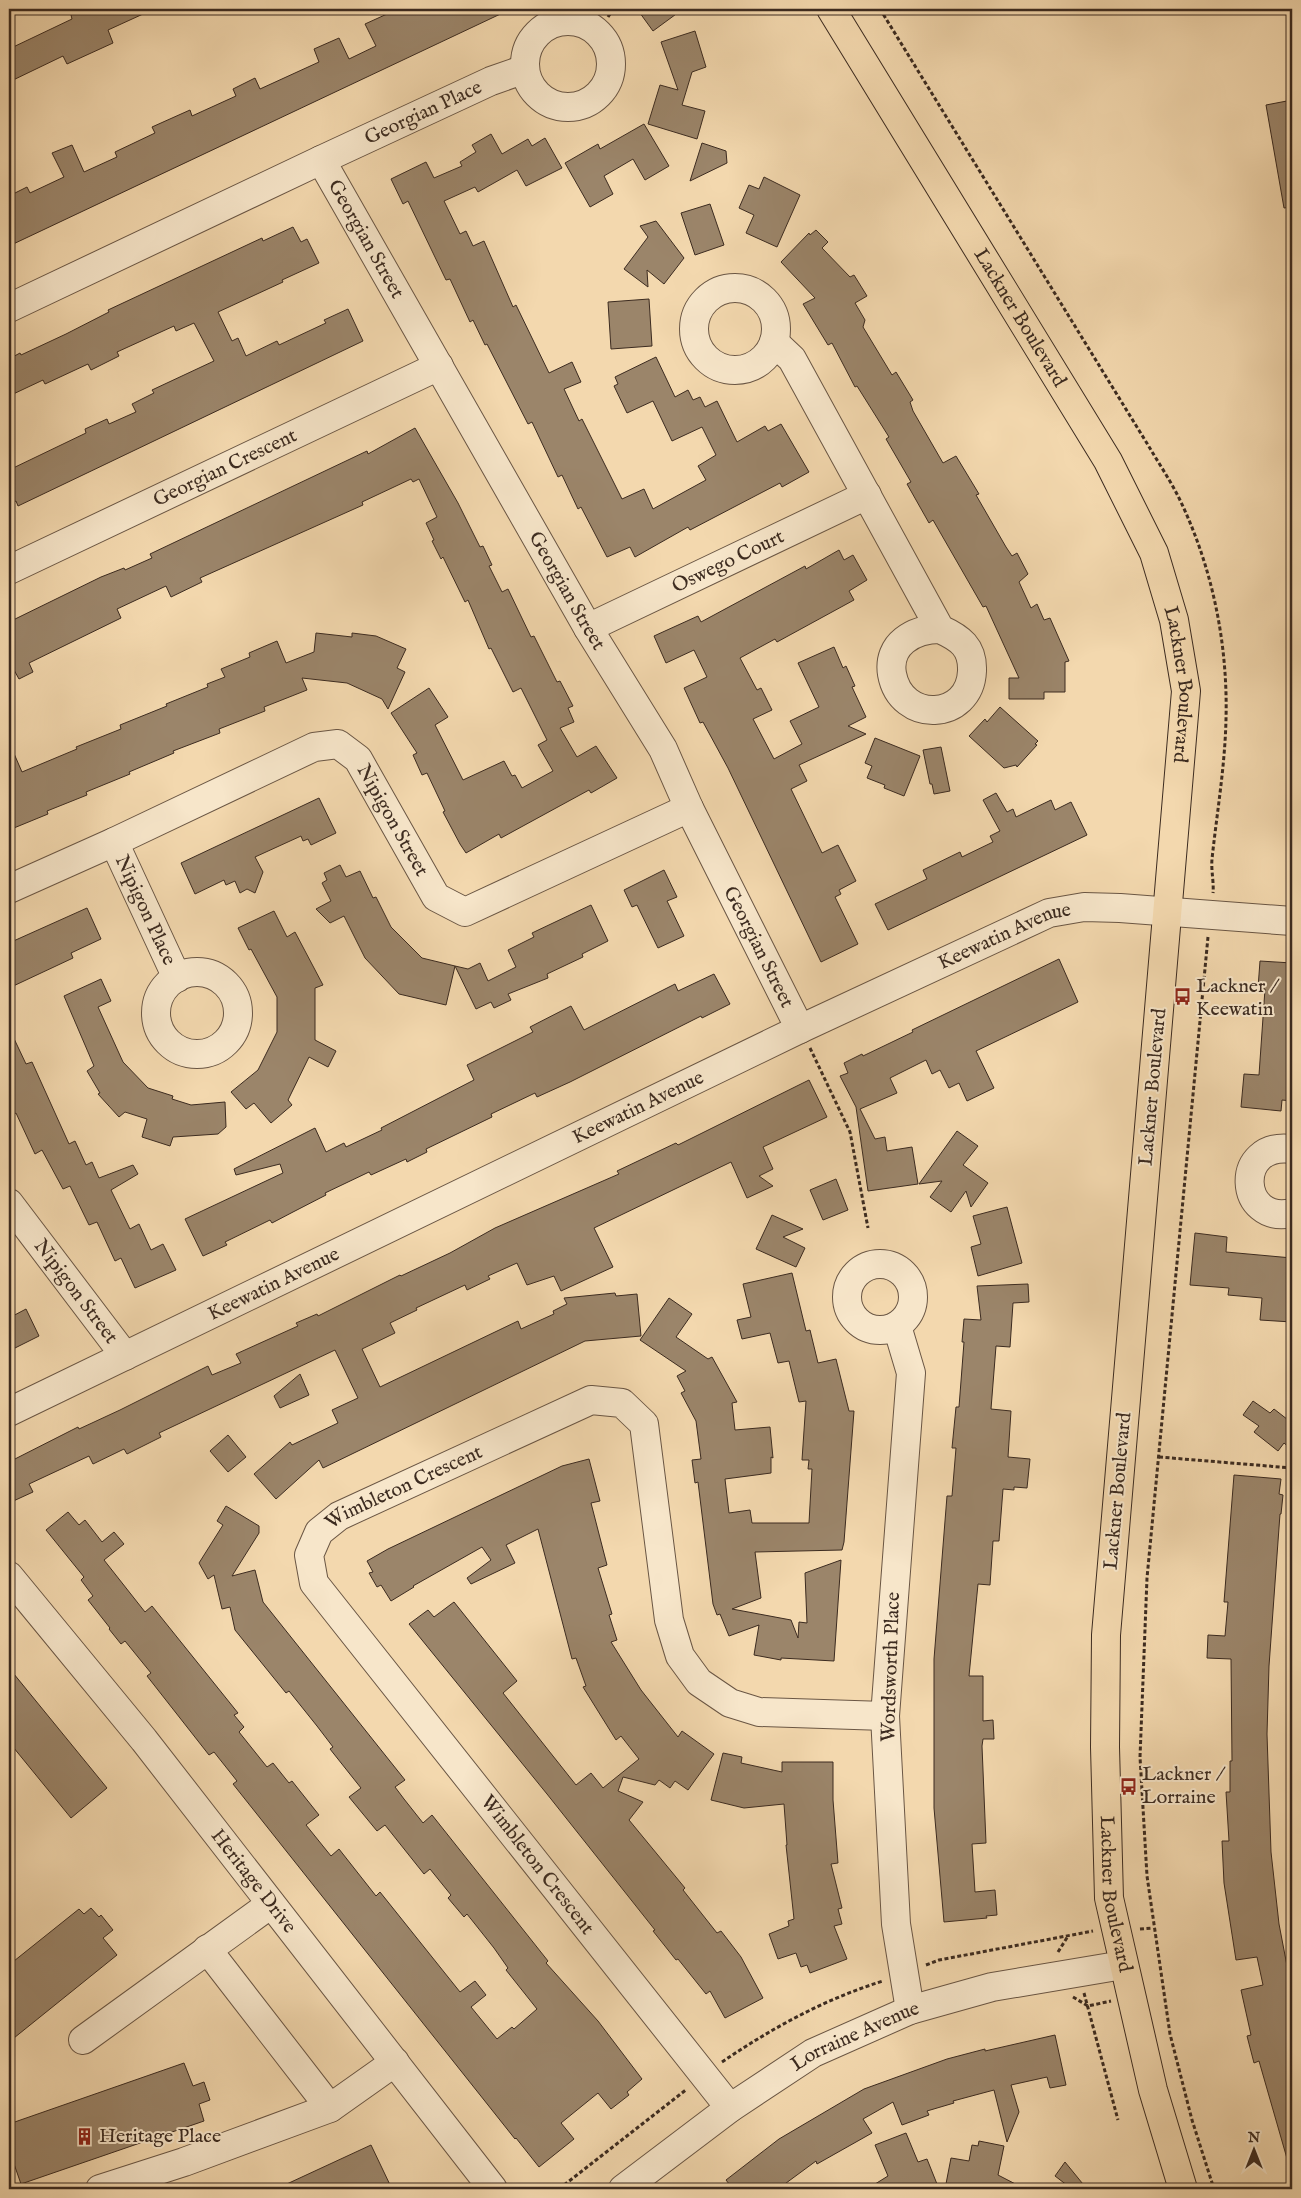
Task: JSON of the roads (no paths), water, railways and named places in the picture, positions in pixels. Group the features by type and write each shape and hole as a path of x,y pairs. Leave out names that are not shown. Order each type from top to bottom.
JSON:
{"main road":[{"name":"Lackner Boulevard","path":"831,9 1108,461 1154,553 1174,620 1186,691 1106,1635 1105,1747 1109,1898 1153,2090 1183,2189"}],"street":[{"name":"Georgian Place","path":"320,160 492,81 525,69"},
{"path":"9,308 320,160"},
{"name":"Georgian Street","path":"320,160 440,366 588,628 663,749 689,808 804,1037"},
{"path":"774,342 792,359 940,629"},
{"name":"Georgian Crescent","path":"9,570 440,366"},
{"name":"Oswego Court","path":"588,628 867,495"},
{"name":"Nipigon Street","path":"9,889 114,842 314,747 338,744 358,759 436,897 465,912 689,808"},
{"name":"Nipigon Place","path":"114,842 177,978"},
{"name":"Keewatin Avenue","path":"9,1412 804,1037 1049,913 1084,907 1168,910 1292,921"},
{"path":"1292,1149 1275,1148 1264,1153 1254,1164 1250,1175 1250,1187 1254,1199 1262,1208 1272,1213 1284,1215 1292,1213"},
{"name":"Nipigon Street","path":"9,1203 125,1356"},
{"name":"Wordsworth Place","path":"897,1326 911,1373 885,1716 896,1924 910,2010"},
{"name":"Wimbleton Crescent","path":"730,2108 314,1583 309,1555 319,1532 339,1516 591,1400 622,1403 644,1424 669,1620 680,1656 699,1682 730,1703 759,1712 885,1716"},
{"name":"Heritage Drive","path":"9,1576 144,1740 494,2189"},
{"path":"83,2040 271,1904"},
{"path":"207,1949 330,2108"},
{"name":"Lorraine Avenue","path":"622,2189 730,2108 813,2053 910,2010 992,1987 1123,1965"},
{"path":"100,2189 184,2162 330,2108 395,2062"}],"place":[{"name":"Lackner / Keewatin","path":"1182,997"},
{"name":"Lackner / Lorraine","path":"1128,1786"},
{"name":"Heritage Place","path":"85,2136"}]}
